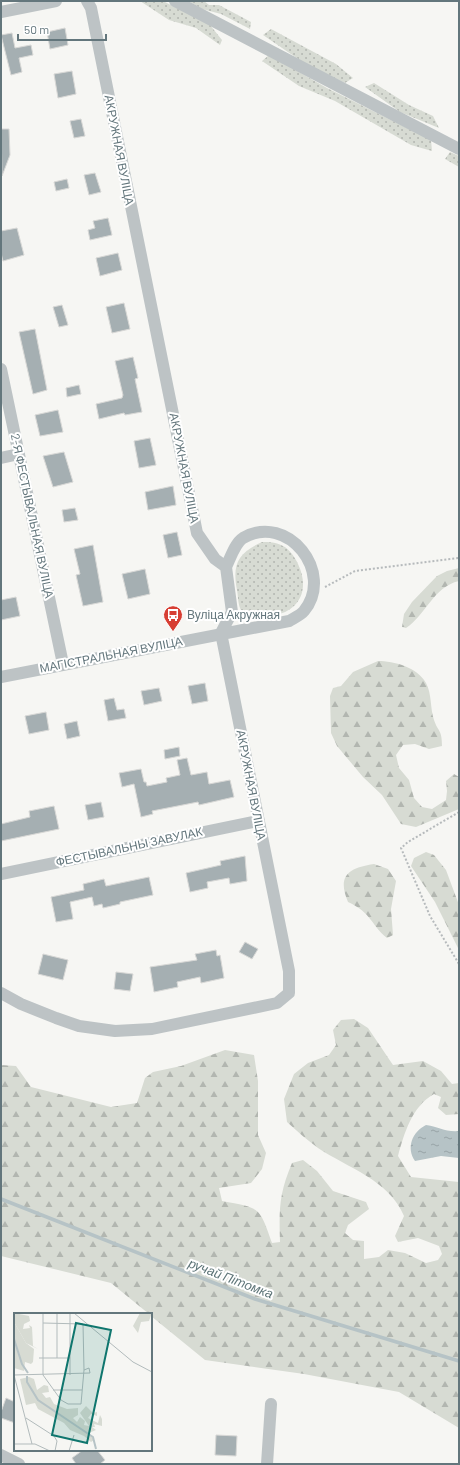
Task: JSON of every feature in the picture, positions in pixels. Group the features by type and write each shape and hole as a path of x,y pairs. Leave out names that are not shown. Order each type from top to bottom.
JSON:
{"street":[{"path":"1,12 56,1"},
{"name":"АКРУЖНАЯ ВУЛІЦА","path":"87,1 91,8 197,533 215,559 226,567"},
{"path":"175,1 459,149"},
{"name":"2-Я ФЕСТЫВАЛЬНАЯ ВУЛІЦА","path":"1,368 62,664"},
{"path":"1,458 19,454"},
{"path":"221,633 232,612 226,567 233,552 242,539 259,533 276,532 291,538 306,556 313,572 314,594"},
{"name":"МАГІСТРАЛЬНАЯ ВУЛІЦА","path":"1,677 289,621 304,612 314,594"},
{"name":"АКРУЖНАЯ ВУЛІЦА","path":"1,993 21,1004 79,1026 115,1032 152,1029 277,1002 289,994 289,971 221,633"},
{"name":"ФЕСТЫВАЛЬНЫ ЗАВУЛАК","path":"1,874 258,820"},
{"path":"267,1464 271,1404"},
{"path":"1,1455 19,1464"}],"path":[{"path":"314,594 332,582 355,571 459,558"},
{"path":"459,812 400,848 430,916 459,964"}],"green space":[{"path":"140,1 163,1 210,25 222,40 220,45 196,28 169,20"},
{"path":"188,1 204,1 209,5 219,5 251,22 250,29 221,14 202,9"},
{"path":"271,29 336,64 353,78 345,83 307,65 263,35"},
{"path":"269,55 327,88 431,140 432,151 411,145 335,101 299,86 262,61"},
{"path":"374,83 409,105 433,116 439,128 400,112 365,87"},
{"path":"450,152 459,156 459,167 445,159"},
{"path":"262,542 278,544 290,551 297,561 303,581 301,596 292,608 276,615 265,617 248,615 241,611 238,601 235,573 236,566 242,555 247,550"},
{"path":"459,568 459,581 450,584 443,589 413,622 406,628 402,627 404,614 412,602 437,576 447,571"},
{"path":"378,661 391,662 405,666 422,677 428,687 435,724 440,731 442,746 429,749 415,744 403,745 396,755 399,768 409,780 414,798 422,807 432,809 446,800 446,781 454,774 459,777 459,809 416,827 401,824 382,795 363,777 337,746 331,733 330,696 333,688 341,686 353,672"},
{"path":"426,852 434,855 446,870 459,905 459,950 435,902 411,866 414,858"},
{"path":"374,864 388,869 396,881 391,909 393,935 387,938 362,910 348,902 345,893 345,880 351,871"},
{"path":"354,1019 368,1028 393,1065 423,1061 441,1071 452,1084 459,1083 459,1114 446,1115 438,1108 441,1097 434,1094 426,1099 410,1121 398,1156 411,1177 459,1182 459,1428 399,1392 304,1374 205,1360 152,1317 152,1313 148,1313 111,1283 1,1256 1,1065 16,1066 31,1087 111,1107 137,1103 145,1078 153,1072 181,1066 225,1050 254,1055 258,1081 258,1135 266,1153 262,1169 251,1183 219,1188 222,1201 244,1205 256,1211 264,1222 272,1243 280,1242 280,1211 284,1184 292,1163 303,1160 317,1171 333,1191 366,1202 369,1209 348,1225 345,1233 353,1240 364,1241 364,1259 379,1257 388,1250 405,1253 426,1263 438,1260 442,1254 439,1246 418,1238 398,1242 395,1236 404,1216 388,1193 367,1176 318,1148 287,1122 284,1099 294,1074 308,1063 329,1055 336,1045 333,1030 341,1020"}],"water":[{"path":"426,1125 449,1131 459,1131 459,1158 441,1156 415,1161 411,1151 412,1141 417,1132"}],"building":[{"path":"65,28 68,45 50,49 47,32"},
{"path":"12,33 15,48 31,45 33,55 19,58 22,72 11,75 1,35"},
{"path":"72,71 76,94 58,98 54,74"},
{"path":"81,119 85,136 74,138 70,121"},
{"path":"1,129 9,129 10,155 2,176"},
{"path":"95,173 101,192 89,195 84,175"},
{"path":"67,179 69,188 56,191 54,182"},
{"path":"108,218 112,235 90,240 88,230 95,228 93,221"},
{"path":"17,228 24,255 3,261 1,253 1,231"},
{"path":"118,253 122,270 100,276 96,258"},
{"path":"124,303 130,329 112,333 106,307"},
{"path":"62,305 68,325 59,327 53,307"},
{"path":"35,329 47,390 33,394 19,332"},
{"path":"133,357 138,378 135,379 142,412 125,415 124,413 99,419 96,404 122,398 123,395 115,361"},
{"path":"79,385 81,394 67,397 66,388"},
{"path":"58,410 63,432 40,436 35,415"},
{"path":"150,438 156,465 139,468 134,441"},
{"path":"64,452 73,482 53,487 43,456"},
{"path":"173,486 176,505 148,510 145,492"},
{"path":"75,508 78,520 64,522 62,510"},
{"path":"177,532 182,555 168,558 163,535"},
{"path":"93,545 103,602 83,606 76,575 80,574 74,549"},
{"path":"145,569 150,594 128,599 122,574"},
{"path":"16,597 20,616 1,620 1,600"},
{"path":"205,683 208,701 192,704 188,686"},
{"path":"159,688 162,701 144,705 141,691"},
{"path":"114,698 117,710 124,709 126,718 108,721 104,700"},
{"path":"46,712 49,730 29,734 25,716"},
{"path":"77,721 80,736 67,739 64,724"},
{"path":"179,747 180,756 165,759 164,750"},
{"path":"187,758 191,775 207,772 209,784 230,780 234,797 199,805 198,802 152,811 153,814 141,817 134,784 122,787 119,773 141,769 144,782 146,782 147,786 167,782 166,778 180,775 177,760"},
{"path":"101,802 104,817 88,820 85,805"},
{"path":"54,806 59,829 1,841 1,824 30,817 29,811"},
{"path":"245,856 247,881 230,884 229,878 207,882 208,888 190,892 186,873 221,865 220,861"},
{"path":"149,877 153,895 120,902 120,904 103,908 102,904 94,906 92,897 70,902 73,919 56,922 51,897 84,890 83,884 104,879 106,886"},
{"path":"245,942 258,949 252,959 239,952"},
{"path":"216,950 217,956 220,955 224,978 201,983 200,977 177,982 178,987 154,992 150,967 197,960 195,954"},
{"path":"43,954 68,960 63,980 38,974"},
{"path":"116,972 133,974 130,991 114,989"},
{"path":"6,1398 14,1402 14,1423 1,1418 1,1412"},
{"path":"216,1435 237,1436 236,1456 215,1455"},
{"path":"82,1451 98,1451 105,1460 100,1464 76,1464 72,1458"}],"waterway":[{"name":"ручай Пітомка","path":"1,1199 255,1299 459,1361"}],"place":[{"name":"Вуліца Акружная","path":"173,632"}]}
